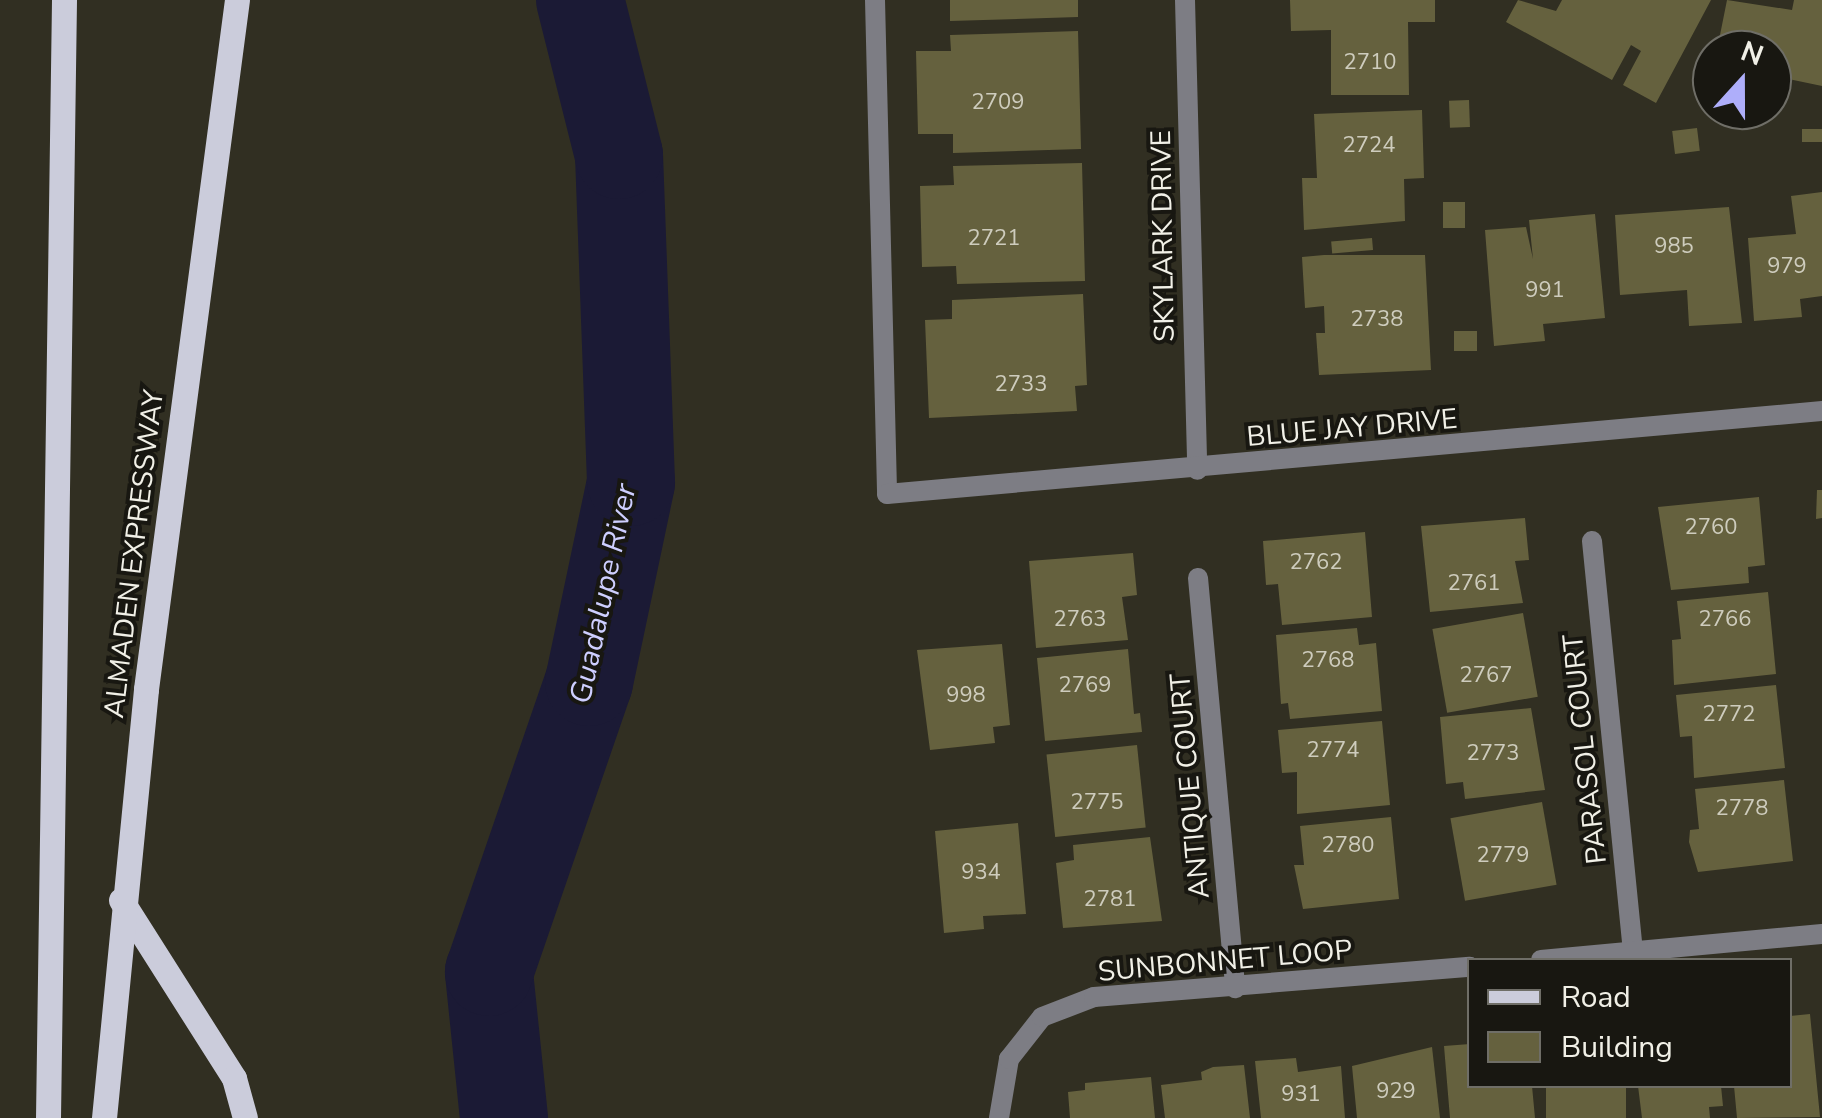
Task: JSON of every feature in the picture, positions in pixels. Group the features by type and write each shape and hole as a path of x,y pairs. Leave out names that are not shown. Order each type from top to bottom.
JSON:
{"main road":[{"path":"48,1118 64,0"},
{"name":"ALMADEN EXPRESSWAY","path":"104,1118 121,900 237,0"},
{"path":"121,900 234,1078 246,1118"}],"street":[{"name":"BLUE JAY DRIVE","path":"875,0 887,494 1197,470 1822,411"},
{"name":"SKYLARK DRIVE","path":"1185,0 1197,470"},
{"name":"PARASOL COURT","path":"1592,541 1632,952"},
{"name":"ANTIQUE COURT","path":"1198,578 1236,988"},
{"path":"1564,958 1822,934"},
{"name":"SUNBONNET LOOP","path":"999,1118 1009,1058 1042,1017 1094,998 1467,967"}],"building":[{"path":"950,0 1078,0 1078,17 950,21"},
{"path":"1290,0 1435,0 1435,22 1408,22 1409,95 1331,95 1331,30 1291,31"},
{"path":"1518,0 1556,11 1562,0 1711,0 1656,103 1623,85 1641,51 1631,45 1612,80 1506,22"},
{"path":"1727,0 1792,10 1794,0 1822,0 1822,86 1792,80 1792,30 1721,30"},
{"path":"1078,31 1081,149 953,153 953,134 918,134 916,51 951,51 950,35"},
{"path":"1469,100 1470,127 1450,128 1449,101"},
{"path":"1422,110 1424,178 1404,179 1405,221 1304,230 1302,178 1317,178 1314,114"},
{"path":"1802,129 1822,129 1822,142 1802,142"},
{"path":"1697,130 1700,151 1675,154 1672,131"},
{"path":"1082,163 1085,281 957,284 956,266 922,267 920,186 954,185 953,166"},
{"path":"1822,192 1822,296 1800,299 1802,317 1754,321 1748,238 1796,234 1791,196"},
{"path":"1443,202 1465,202 1465,228 1443,228"},
{"path":"1729,207 1742,323 1689,326 1687,290 1620,295 1615,215"},
{"path":"1595,214 1605,318 1543,324 1545,341 1494,346 1485,230 1526,227 1533,259 1529,220"},
{"path":"1372,238 1373,250 1332,254 1331,242"},
{"path":"1425,255 1431,370 1319,375 1316,333 1325,333 1324,306 1305,308 1302,257"},
{"path":"1083,294 1087,385 1075,386 1077,411 929,418 925,320 952,319 952,300"},
{"path":"1454,331 1477,331 1477,351 1454,351"},
{"path":"1817,490 1822,490 1822,518 1816,519"},
{"path":"1759,497 1765,565 1748,567 1749,583 1671,590 1658,507"},
{"path":"1525,518 1529,560 1515,561 1523,603 1430,612 1421,526"},
{"path":"1365,532 1372,617 1282,625 1278,584 1266,585 1263,541"},
{"path":"1133,553 1137,595 1122,597 1128,640 1036,648 1029,561"},
{"path":"1768,592 1776,674 1674,685 1672,640 1681,639 1677,601"},
{"path":"1523,613 1538,697 1447,713 1432,629"},
{"path":"1357,628 1359,645 1376,643 1382,711 1290,719 1288,703 1281,704 1276,635"},
{"path":"1002,644 1010,725 993,727 995,743 930,750 917,650"},
{"path":"1128,649 1134,714 1140,713 1142,732 1045,741 1037,658"},
{"path":"1776,685 1785,768 1694,778 1692,736 1680,737 1676,695"},
{"path":"1531,708 1545,790 1465,799 1463,782 1446,784 1440,717"},
{"path":"1382,721 1390,805 1297,814 1297,772 1282,773 1278,730"},
{"path":"1137,745 1146,828 1055,837 1046,755"},
{"path":"1784,780 1793,861 1698,872 1689,842 1690,830 1699,829 1695,789"},
{"path":"1542,802 1557,885 1465,901 1450,818"},
{"path":"1391,817 1399,899 1303,909 1294,865 1304,865 1300,826"},
{"path":"1018,823 1026,914 983,916 984,929 944,933 935,831"},
{"path":"1150,837 1162,921 1063,928 1056,863 1074,860 1073,845"},
{"path":"1810,1014 1820,1117 1737,1118 1734,1088 1792,1088 1792,1016"},
{"path":"1467,1044 1467,1088 1532,1088 1535,1118 1450,1118 1444,1046"},
{"path":"1432,1047 1440,1118 1357,1118 1352,1066"},
{"path":"1296,1058 1298,1072 1341,1066 1345,1118 1261,1118 1255,1061"},
{"path":"1244,1065 1250,1118 1165,1118 1161,1085 1202,1080 1201,1072 1213,1067"},
{"path":"1151,1077 1155,1118 1070,1118 1068,1092 1085,1090 1085,1083"},
{"path":"1546,1088 1626,1088 1626,1118 1546,1118"},
{"path":"1638,1088 1721,1088 1723,1106 1709,1107 1710,1118 1642,1118"}],"waterway":[{"name":"Guadalupe River","path":"504,1118 489,972 589,682 631,482 619,155 580,0"}]}
